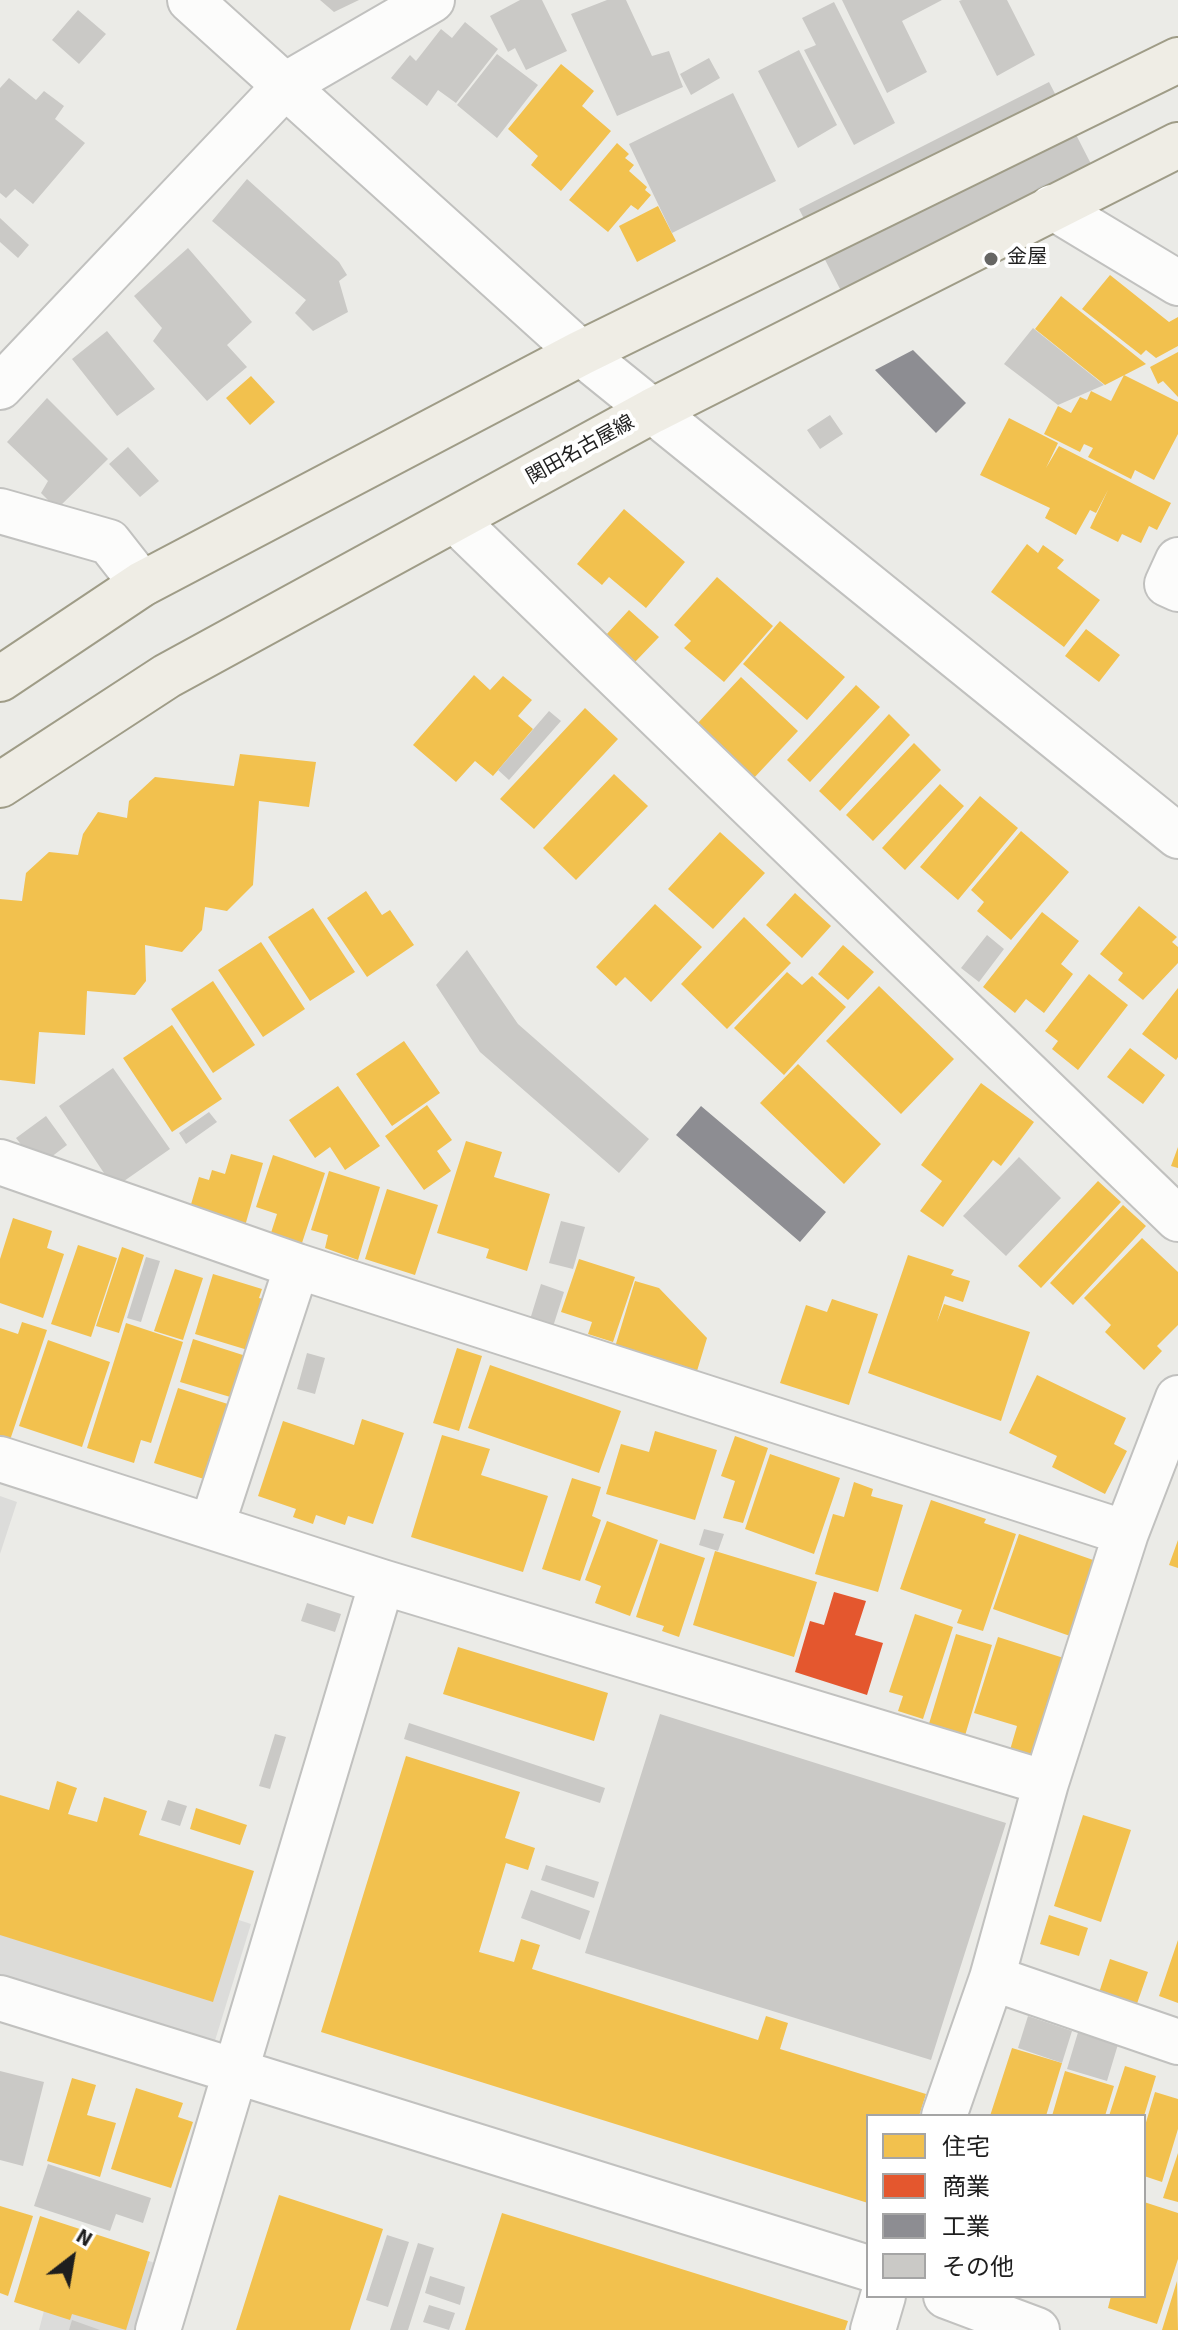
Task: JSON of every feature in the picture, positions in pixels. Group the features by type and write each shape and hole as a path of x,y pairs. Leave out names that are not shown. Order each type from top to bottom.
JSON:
{"main road":[{"path":"0,679 142,584 581,353 1178,60"},
{"name":"関田名古屋線","path":"0,785 167,676 456,521 652,411 1178,145"}],"street":[{"path":"190,0 287,84 581,353 1178,836"},
{"path":"0,387 287,84 432,0"},
{"path":"1052,207 1178,283"},
{"path":"0,511 109,542 142,584"},
{"path":"456,521 1178,1219"},
{"path":"1178,560 1167,584 1178,589"},
{"path":"0,1162 297,1266 1126,1533"},
{"path":"212,1525 297,1266"},
{"path":"945,2114 992,1978 1046,1783 1126,1533 1178,1398"},
{"path":"0,1459 382,1582 1046,1783"},
{"path":"158,2330 382,1582"},
{"path":"992,1978 1178,2042"},
{"path":"0,1998 866,2267"},
{"path":"873,2330 882,2298"},
{"path":"951,2298 1037,2330"}],"shaded area":[{"path":"0,1496 17,1502 0,1554"},
{"path":"0,1842 251,1924 213,2047 0,1979"},
{"path":"64,2233 155,2263 135,2330 39,2330"}],"building: 住宅":[{"path":"561,64 594,91 582,106 611,131 561,191 531,165 538,156 508,129"},
{"path":"617,143 629,154 625,158 634,165 629,171 647,187 645,190 651,195 638,210 631,205 608,232 569,200"},
{"path":"658,206 676,241 637,262 619,226"},
{"path":"1110,275 1169,322 1178,317 1178,346 1156,358 1146,350 1141,355 1082,309"},
{"path":"1061,296 1146,364 1105,385 1035,329"},
{"path":"1178,352 1178,397 1163,381 1158,384 1150,367"},
{"path":"1124,375 1178,402 1178,434 1154,480 1135,470 1131,479 1088,457 1093,448 1084,444 1080,452 1044,434 1058,406 1071,413 1080,397 1087,400 1091,391 1111,401"},
{"path":"251,376 275,402 250,425 226,398"},
{"path":"1009,418 1058,443 1046,468 1059,446 1171,503 1157,530 1149,526 1141,543 1122,534 1118,542 1090,528 1108,490 1096,513 1090,510 1076,535 1045,518 1050,508 980,475"},
{"path":"624,509 685,562 646,608 609,577 602,585 577,564"},
{"path":"1027,544 1038,553 1043,545 1064,560 1057,568 1100,600 1064,647 991,592"},
{"path":"717,577 773,626 724,682 684,648 691,641 674,625"},
{"path":"629,610 659,637 635,662 606,635"},
{"path":"780,621 845,677 807,720 743,664"},
{"path":"1086,629 1120,655 1099,682 1065,656"},
{"path":"474,675 490,690 503,676 532,700 518,716 533,729 493,776 475,761 456,782 413,745"},
{"path":"741,677 798,731 753,779 696,725"},
{"path":"856,685 880,707 810,782 787,760"},
{"path":"585,708 618,739 534,829 500,799"},
{"path":"889,714 910,735 840,811 819,791"},
{"path":"914,743 941,770 873,841 846,815"},
{"path":"240,754 316,762 309,807 259,801 253,885 227,911 205,907 202,930 182,952 145,945 146,981 135,995 87,991 85,1035 39,1032 35,1084 0,1080 0,899 22,901 26,873 49,852 78,855 83,834 98,812 127,818 129,801 155,777 234,786"},
{"path":"614,774 648,806 576,880 543,848"},
{"path":"940,784 964,806 905,870 882,848"},
{"path":"980,796 1018,828 958,900 920,867"},
{"path":"1021,831 1069,872 1011,940 977,911 984,902 971,890"},
{"path":"720,832 765,873 713,929 668,889"},
{"path":"366,891 382,915 390,910 414,945 367,977 327,918"},
{"path":"795,893 831,926 802,958 766,925"},
{"path":"655,904 702,947 651,1002 625,977 616,986 596,967"},
{"path":"1139,906 1177,937 1172,942 1178,947 1178,963 1143,1000 1118,980 1123,973 1100,954"},
{"path":"313,908 355,972 310,1001 268,937"},
{"path":"1042,912 1079,941 1061,964 1073,974 1044,1013 1026,999 1015,1013 983,987"},
{"path":"744,917 791,963 727,1029 681,984"},
{"path":"261,942 305,1009 263,1037 218,970"},
{"path":"843,945 874,972 848,1000 818,974"},
{"path":"787,972 802,985 812,976 846,1007 784,1075 734,1028"},
{"path":"1089,974 1128,1005 1078,1070 1052,1049 1058,1041 1045,1031"},
{"path":"213,981 255,1045 213,1073 171,1009"},
{"path":"879,986 954,1059 901,1114 826,1041"},
{"path":"1178,988 1178,1057 1176,1060 1142,1034"},
{"path":"172,1025 222,1099 172,1132 123,1058"},
{"path":"404,1041 440,1093 392,1126 356,1074"},
{"path":"1130,1048 1165,1075 1143,1104 1107,1077"},
{"path":"798,1064 881,1144 844,1184 760,1103"},
{"path":"981,1083 1034,1122 1001,1166 993,1160 943,1227 920,1211 942,1181 921,1165"},
{"path":"338,1086 380,1146 345,1170 330,1147 315,1158 289,1120"},
{"path":"427,1105 452,1140 437,1151 451,1171 424,1190 385,1136"},
{"path":"466,1141 502,1152 494,1177 550,1194 527,1271 486,1258 489,1249 437,1233"},
{"path":"1178,1147 1178,1168 1171,1166"},
{"path":"231,1154 263,1163 243,1233 187,1218 199,1177 209,1180 212,1170 225,1174"},
{"path":"273,1155 325,1173 301,1246 270,1236 277,1214 256,1207"},
{"path":"329,1171 380,1187 358,1260 325,1248 328,1235 311,1230"},
{"path":"1098,1181 1121,1202 1041,1288 1018,1266"},
{"path":"387,1189 438,1205 415,1275 365,1259"},
{"path":"1123,1205 1146,1226 1073,1305 1050,1283"},
{"path":"13,1218 52,1231 47,1248 64,1254 43,1318 0,1303 0,1259"},
{"path":"1142,1238 1178,1272 1178,1325 1157,1346 1162,1351 1144,1370 1105,1332 1111,1325 1084,1298"},
{"path":"78,1245 117,1258 91,1337 51,1324"},
{"path":"122,1247 144,1255 119,1333 96,1326"},
{"path":"908,1255 954,1270 951,1275 970,1281 963,1302 945,1296 937,1322 944,1304 1030,1332 1001,1421 868,1373"},
{"path":"579,1259 635,1277 613,1342 588,1334 592,1322 561,1312"},
{"path":"175,1269 203,1278 183,1340 154,1331"},
{"path":"213,1274 262,1289 259,1298 267,1300 251,1351 195,1334"},
{"path":"635,1281 659,1288 707,1338 697,1371 615,1347"},
{"path":"832,1299 878,1314 849,1405 780,1383 806,1305 827,1312"},
{"path":"22,1322 47,1330 7,1449 0,1447 0,1328 18,1334"},
{"path":"126,1323 183,1342 151,1443 141,1440 134,1463 87,1448"},
{"path":"193,1339 249,1357 237,1399 180,1382"},
{"path":"48,1340 110,1362 82,1447 19,1426"},
{"path":"457,1348 482,1356 459,1431 433,1423"},
{"path":"490,1365 621,1411 599,1473 468,1428"},
{"path":"1037,1375 1126,1418 1114,1444 1127,1451 1105,1494 1052,1467 1057,1456 1009,1433"},
{"path":"178,1388 234,1406 210,1481 154,1463"},
{"path":"362,1419 404,1433 373,1524 348,1516 345,1525 316,1515 313,1524 293,1517 296,1509 258,1496 283,1421 354,1445"},
{"path":"655,1431 717,1450 695,1520 606,1494 621,1444 649,1452"},
{"path":"442,1435 490,1449 481,1475 548,1496 523,1572 411,1537"},
{"path":"735,1436 768,1448 743,1523 723,1518 735,1481 721,1476"},
{"path":"770,1454 840,1478 814,1554 745,1529"},
{"path":"572,1478 601,1487 592,1516 601,1520 580,1581 542,1569"},
{"path":"854,1482 873,1489 871,1496 903,1505 878,1592 815,1574 833,1514 844,1517"},
{"path":"931,1500 986,1519 984,1523 1016,1534 983,1631 957,1623 962,1610 900,1589"},
{"path":"607,1521 658,1540 630,1616 595,1603 601,1586 585,1580"},
{"path":"1019,1534 1096,1561 1070,1636 993,1609"},
{"path":"1178,1540 1178,1568 1169,1565"},
{"path":"660,1543 705,1558 679,1637 662,1631 664,1626 636,1617"},
{"path":"715,1551 817,1582 794,1657 693,1625"},
{"path":"915,1614 953,1627 923,1719 898,1711 903,1696 889,1692"},
{"path":"956,1634 992,1645 964,1739 928,1727"},
{"path":"998,1637 1073,1661 1042,1760 1010,1750 1017,1726 974,1713"},
{"path":"458,1647 608,1693 594,1741 443,1694"},
{"path":"406,1756 520,1792 505,1838 535,1848 528,1870 506,1863 479,1952 514,1962 521,1939 540,1945 532,1969 758,2040 766,2016 788,2023 780,2049 926,2094 920,2114 866,2114 866,2202 321,2032"},
{"path":"57,1781 77,1788 68,1814 97,1822 104,1797 147,1811 139,1835 254,1871 213,2002 0,1935 0,1795 49,1810"},
{"path":"196,1808 247,1825 240,1845 190,1829"},
{"path":"1083,1815 1131,1830 1101,1922 1054,1906"},
{"path":"1049,1915 1088,1928 1079,1956 1040,1944"},
{"path":"1178,1940 1178,2003 1159,1996"},
{"path":"1110,1959 1148,1972 1132,2018 1095,2005"},
{"path":"1012,2048 1062,2063 1047,2114 991,2114"},
{"path":"1125,2066 1156,2076 1145,2114 1110,2114"},
{"path":"1065,2071 1114,2086 1106,2114 1053,2114"},
{"path":"72,2078 96,2085 87,2115 116,2123 100,2177 47,2161"},
{"path":"136,2088 183,2103 178,2117 193,2122 171,2188 111,2169"},
{"path":"1155,2092 1178,2099 1178,2129 1162,2182 1146,2177 1146,2122"},
{"path":"1178,2153 1178,2202 1163,2198"},
{"path":"279,2195 383,2229 350,2330 236,2330"},
{"path":"1146,2203 1178,2213 1178,2259 1157,2324 1108,2308 1110,2298 1146,2298"},
{"path":"0,2206 33,2216 8,2296 0,2293"},
{"path":"502,2213 848,2321 845,2330 465,2330"},
{"path":"40,2216 150,2252 126,2330 72,2314 70,2320 14,2302"},
{"path":"1177,2281 1178,2330 1162,2330"}],"building: 商業":[{"path":"834,1592 866,1601 855,1635 883,1643 867,1695 795,1672 810,1621 824,1625"}],"building: 工業":[{"path":"913,350 966,403 936,433 875,370"},
{"path":"701,1106 826,1212 800,1242 676,1135"}],"building: その他":[{"path":"320,0 359,0 334,12"},
{"path":"520,0 542,0 567,51 526,70 515,48 508,52 490,16"},
{"path":"607,0 626,0 652,56 669,51 683,87 617,116 571,14"},
{"path":"842,0 942,0 902,21 927,72 887,93"},
{"path":"1007,0 1035,55 997,76 959,1"},
{"path":"834,2 895,123 854,145 804,50 816,45 802,18"},
{"path":"78,10 106,34 79,64 52,40"},
{"path":"465,22 498,49 456,103 438,90 427,106 391,78 410,55 416,61 441,29 452,38"},
{"path":"799,50 837,125 798,148 758,71"},
{"path":"497,54 538,85 497,138 457,105"},
{"path":"709,58 720,78 691,95 680,74"},
{"path":"9,78 36,100 44,91 64,106 55,119 85,143 33,204 15,189 6,198 0,193 0,88"},
{"path":"1049,82 1109,199 859,326 799,209"},
{"path":"733,93 776,181 672,233 629,144"},
{"path":"247,179 339,262 347,275 339,281 348,312 313,331 295,313 306,300 212,221"},
{"path":"0,218 29,245 18,258 0,242"},
{"path":"188,248 252,322 227,345 247,367 207,401 153,341 162,328 134,296"},
{"path":"1033,328 1104,385 1058,405 1004,364"},
{"path":"107,331 155,389 117,416 72,359"},
{"path":"47,398 108,459 57,509 41,493 48,481 7,442"},
{"path":"830,415 843,434 820,449 807,430"},
{"path":"128,447 159,481 140,497 109,464"},
{"path":"549,711 561,721 509,780 498,770"},
{"path":"987,935 1004,949 979,982 961,968"},
{"path":"467,950 518,1024 649,1139 619,1173 480,1052 436,985"},
{"path":"113,1068 170,1149 114,1188 59,1106"},
{"path":"209,1112 217,1122 186,1144 179,1133"},
{"path":"46,1116 67,1145 38,1167 16,1138"},
{"path":"1019,1157 1061,1198 1006,1256 963,1216"},
{"path":"561,1221 585,1227 573,1269 549,1263"},
{"path":"146,1257 160,1261 141,1322 127,1318"},
{"path":"541,1284 564,1292 551,1333 528,1326"},
{"path":"307,1353 325,1358 315,1394 297,1389"},
{"path":"704,1529 724,1534 718,1551 699,1545"},
{"path":"307,1603 341,1614 335,1632 301,1621"},
{"path":"660,1714 1006,1823 931,2060 585,1953"},
{"path":"409,1723 605,1788 600,1803 404,1739"},
{"path":"275,1734 286,1737 270,1789 259,1786"},
{"path":"168,1800 187,1806 180,1826 161,1820"},
{"path":"546,1865 599,1882 594,1898 541,1880"},
{"path":"531,1890 590,1911 580,1940 521,1918"},
{"path":"1028,2016 1072,2031 1062,2063 1018,2048"},
{"path":"1079,2029 1119,2041 1107,2081 1067,2069"},
{"path":"0,2071 44,2082 23,2166 0,2160"},
{"path":"48,2164 151,2198 143,2223 116,2214 110,2231 34,2206"},
{"path":"387,2235 409,2242 388,2307 366,2300"},
{"path":"418,2243 434,2248 408,2330 390,2330"},
{"path":"430,2276 465,2287 460,2305 425,2293"},
{"path":"429,2305 455,2313 449,2330 423,2322"},
{"path":"72,2320 100,2330 69,2330"}],"place":[{"name":"金屋","path":"991,259"}]}
